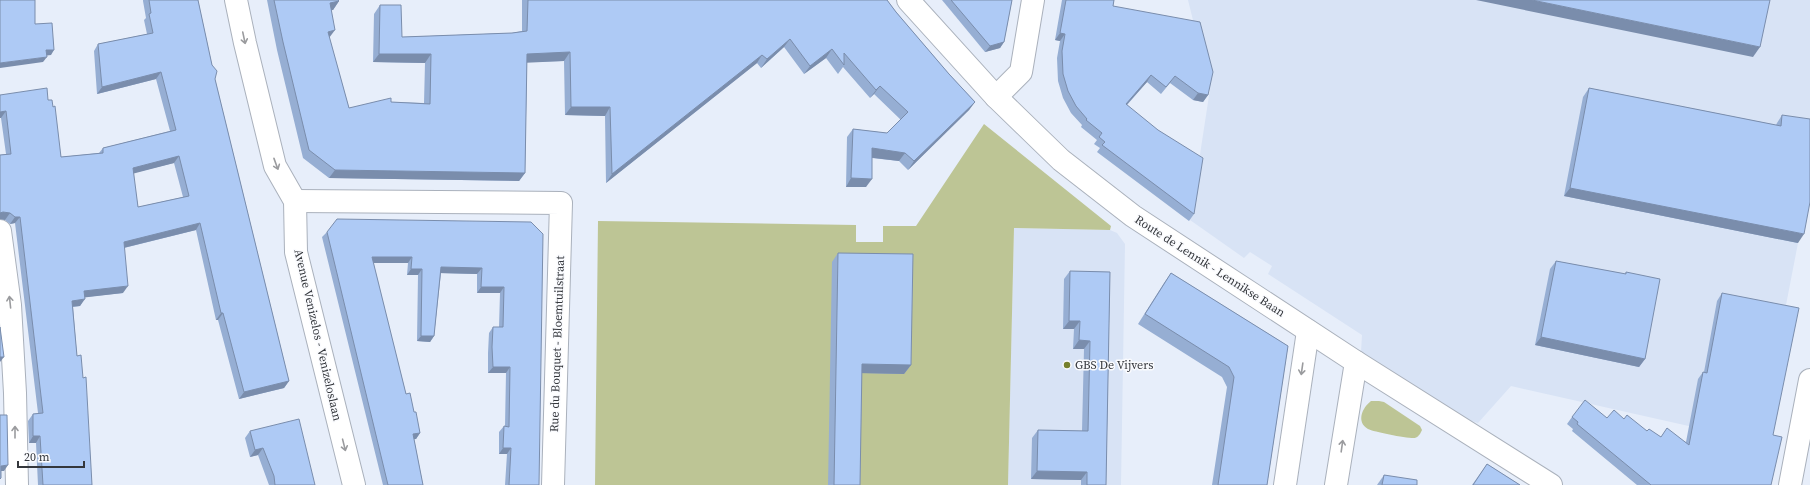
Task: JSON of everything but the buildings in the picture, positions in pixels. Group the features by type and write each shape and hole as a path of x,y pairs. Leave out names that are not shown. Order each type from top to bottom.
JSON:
{"street":[{"name":"Avenue Venizelos - Venizeloslaan","path":"236,0 275,166 295,202 296,252 354,485"},
{"name":"Route de Lennik - Lennikse Baan","path":"908,0 996,97 1061,160 1132,216 1356,362 1551,485"},
{"path":"996,97 1020,72 1034,0"},
{"name":"Rue du Bouquet - Bloemtuilstraat","path":"295,202 561,203 553,485"},
{"path":"0,231 10,305 15,393 17,485"},
{"path":"1285,485 1308,331"},
{"path":"1336,485 1356,362"},
{"path":"1790,485 1810,380"}],"shaded area":[{"path":"1188,0 1810,0 1810,181 1786,305 1796,307 1794,315 1702,429 1511,386 1478,423 1466,419 1361,352 1362,335 1268,274 1272,266 1250,252 1244,258 1190,220 1210,89"},
{"name":"GBS De Vijvers","path":"1014,228 1110,230 1117,233 1125,244 1121,485 1008,485"}],"green space":[{"path":"984,124 1111,226 1110,230 1014,228 1008,485 595,485 598,221 856,225 856,242 883,242 883,226 916,226"},
{"path":"1371,401 1384,402 1420,426 1422,430 1420,434 1416,438 1412,438 1368,429 1364,426 1361,419 1365,407"}],"place":[{"name":"GBS De Vijvers","path":"1067,365"}]}
